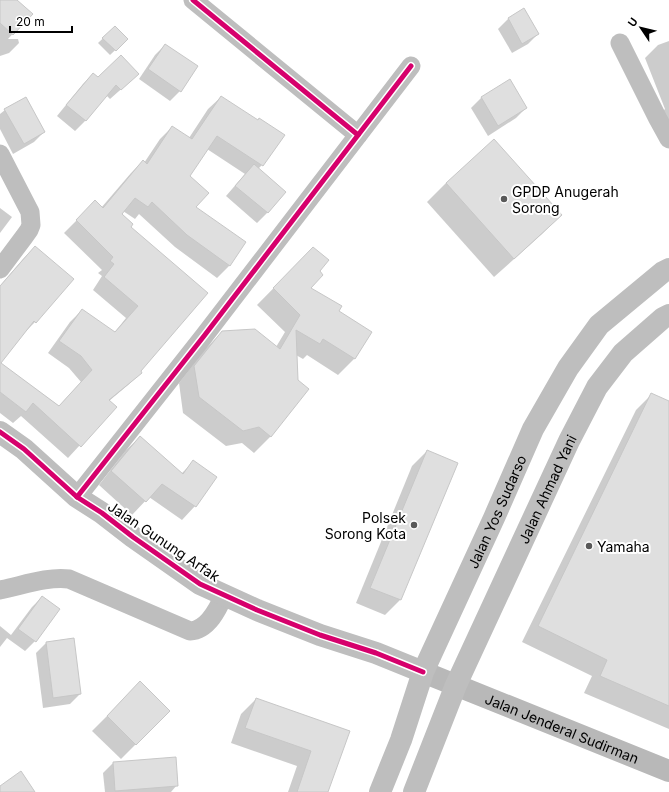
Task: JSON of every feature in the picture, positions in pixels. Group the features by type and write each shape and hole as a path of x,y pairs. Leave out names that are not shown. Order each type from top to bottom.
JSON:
{"main road":[{"name":"Jalan Yos Sudarso","path":"380,792 401,740 423,672 533,429 568,368 599,325 663,272 669,269"},
{"name":"Jalan Ahmad Yani","path":"456,685 569,441 597,387 623,354 669,314"},
{"name":"Jalan Gunung Arfak","path":"0,432 24,449 77,497 102,513 133,537 200,584 257,610 313,632 376,653 456,685"},
{"name":"Jalan Jenderal Sudirman","path":"456,685 669,771"},
{"path":"414,792 456,685"}],"street":[{"path":"193,0 358,135"},
{"path":"620,43 669,139"},
{"path":"77,497 204,336 411,66"},
{"path":"0,154 30,212 30,225 29,230 0,269"},
{"path":"0,590 51,578 69,579 190,631 194,631 211,619 224,595"}],"building":[{"path":"0,0 17,0 33,14 13,35 0,23"},
{"path":"524,8 539,34 522,44 508,18"},
{"path":"115,26 128,39 116,51 102,38"},
{"path":"165,44 198,66 181,92 148,69"},
{"path":"121,55 139,74 121,90 116,85 86,121 66,105 93,73 98,77"},
{"path":"510,79 527,108 498,126 481,97"},
{"path":"221,96 258,120 259,118 285,135 263,166 217,136 190,176 209,193 196,207 246,242 230,266 187,235 152,202 148,207 135,198 122,214 133,224 131,227 208,293 141,371 142,373 109,400 117,407 81,447 33,403 26,412 0,392 0,286 35,246 74,279 36,323 34,321 1,363 59,406 92,370 81,356 59,341 82,309 115,332 138,306 104,277 114,264 110,261 113,257 76,220 95,200 103,208 143,160 147,164 172,126 192,139"},
{"path":"26,97 45,132 24,144 4,109"},
{"name":"GPDP Anugerah Sorong","path":"494,139 562,215 514,259 446,183"},
{"path":"254,164 286,192 268,213 235,186"},
{"path":"313,247 329,260 320,271 323,275 311,288 342,306 339,311 372,332 355,359 323,339 320,344 296,330 298,380 309,389 271,437 259,427 243,431 199,397 194,366 222,331 255,329 280,349 300,315 273,288"},
{"path":"651,393 669,401 669,706 600,676 607,660 538,626"},
{"path":"140,436 183,474 193,460 217,477 196,507 162,484 146,502 111,471"},
{"name":"Polsek Sorong Kota","path":"427,450 458,463 401,600 370,588"},
{"path":"42,596 60,609 36,642 18,629"},
{"path":"74,638 81,694 53,698 46,642"},
{"path":"140,681 170,711 136,745 107,716"},
{"path":"256,698 350,731 328,792 297,792 311,751 245,728"},
{"path":"176,757 178,786 115,791 113,762"},
{"path":"21,771 35,792 0,792 0,786"}],"cycle path":[{"path":"193,0 358,135"},
{"path":"77,497 204,336 411,66"},
{"path":"0,432 24,449 77,497 102,513 133,537 200,584 257,610 320,635 376,653 423,672"}],"place":[{"name":"GPDP Anugerah Sorong","path":"504,199"},
{"name":"Polsek Sorong Kota","path":"414,525"},
{"name":"Yamaha","path":"589,546"}]}
